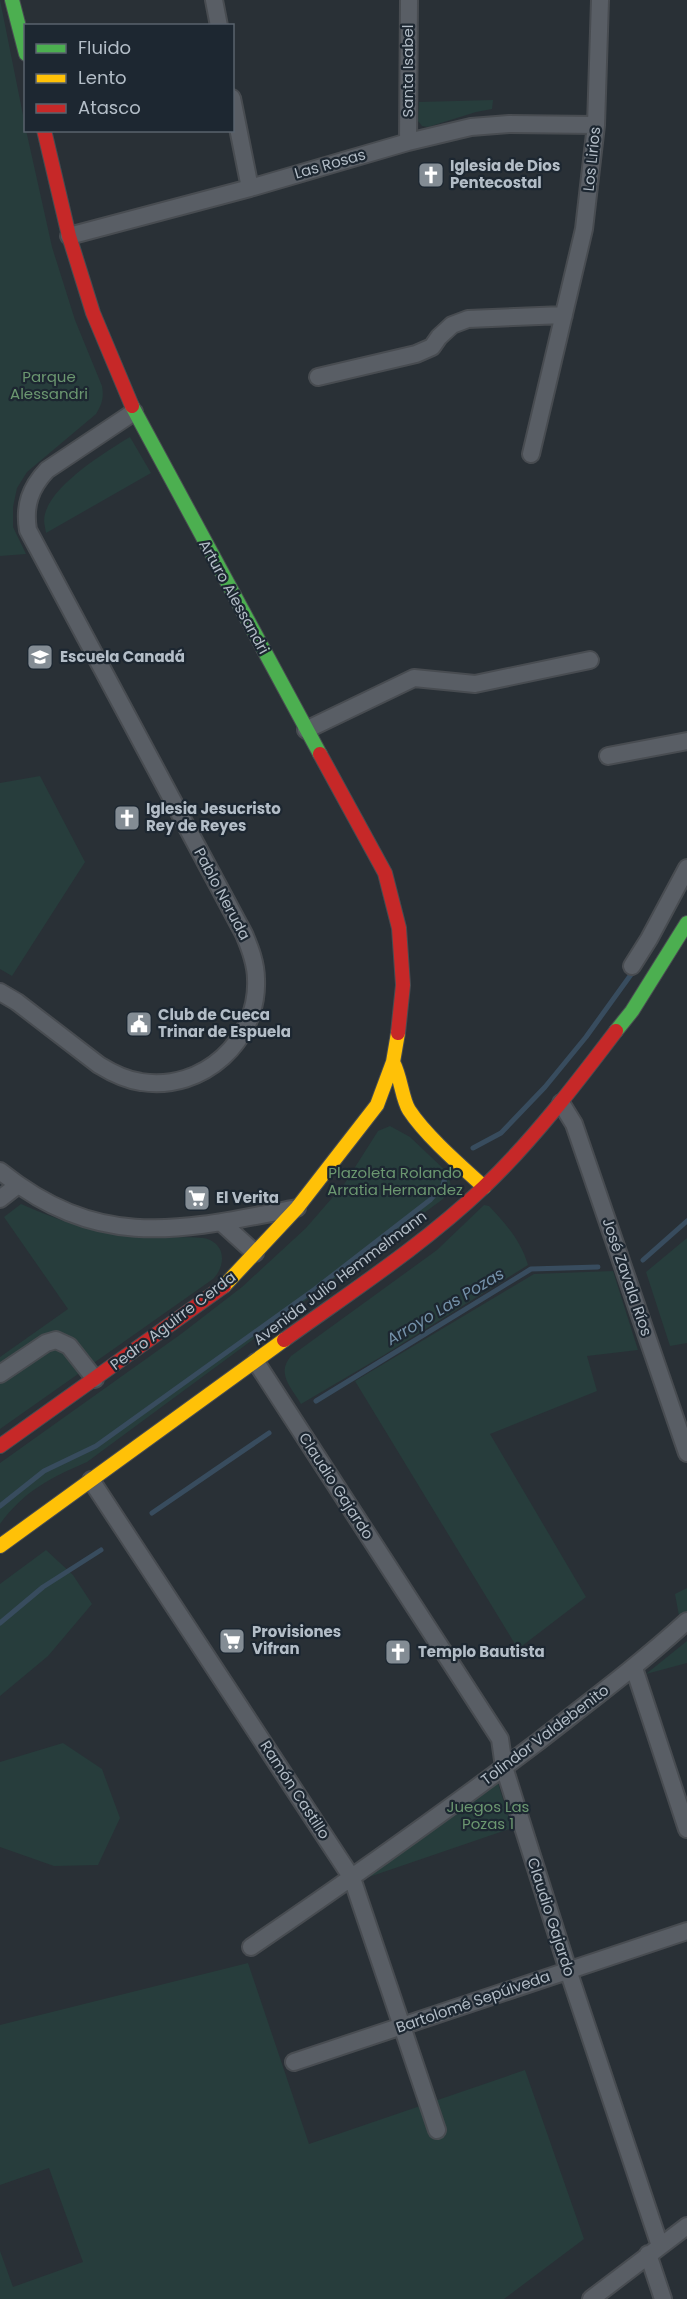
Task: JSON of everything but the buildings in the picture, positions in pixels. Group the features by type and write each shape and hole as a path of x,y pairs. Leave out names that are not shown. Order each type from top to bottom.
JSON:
{"main road":[{"path":"12,0 24,46"},
{"name":"Arturo Alessandri","path":"44,132 69,236 93,313 134,412 385,873 393,900 402,956 403,985 393,1062 377,1105 297,1208"},
{"name":"Avenida Julio Hemmelmann","path":"0,1546 421,1241 484,1187 561,1103 632,1011 687,923"},
{"name":"Arturo Alessandri","path":"393,1062 400,1075 408,1109 441,1147 484,1187"},
{"path":"377,1105 408,1109"},
{"name":"Pedro Aguirre Cerda","path":"0,1446 228,1283 297,1208"}],"street":[{"path":"214,0 219,24"},
{"name":"Santa Isabel","path":"408,142 409,0"},
{"name":"Los Lirios","path":"531,454 584,229 596,125 600,0"},
{"path":"234,108 250,188"},
{"name":"Las Rosas","path":"69,236 250,188 408,142 471,127 509,124 596,125"},
{"path":"318,377 416,354 432,347 452,325 468,319 564,315"},
{"name":"Pablo Neruda","path":"0,992 17,1002 112,1074 143,1083 175,1082 218,1062 240,1039 253,1010 256,978 254,962 244,934 28,530 28,499 39,478 47,470 134,412"},
{"path":"306,730 414,678 475,684 590,660"},
{"path":"608,756 687,741"},
{"path":"632,966 687,868"},
{"name":"José Zavala Ríos","path":"561,1103 574,1124 679,1402 687,1453"},
{"path":"0,1171 18,1185 72,1214 119,1226 171,1230 222,1223 297,1208"},
{"path":"0,1199 18,1185"},
{"path":"222,1223 255,1253"},
{"name":"Pedro Aguirre Cerda","path":"0,1374 46,1342 56,1340 66,1344 95,1379"},
{"name":"Claudio Gajardo","path":"256,1362 500,1739 504,1767 654,2250 663,2299"},
{"name":"Ramón Castillo","path":"91,1480 352,1878 437,2130"},
{"name":"Tolindor Valdebenito","path":"251,1947 352,1878 504,1767 634,1668 687,1621"},
{"path":"634,1668 687,1829"},
{"name":"Bartolomé Sepúlveda","path":"294,2062 687,1931"},
{"path":"591,2299 687,2226"}],"green space":[{"name":"Parque Alessandri","path":"0,0 24,120 24,132 26,132 52,247 75,320 102,386 103,394 96,414 27,472 17,488 13,507 13,527 26,554 0,556"},
{"path":"493,100 492,109 428,127 422,126 418,121 419,102"},
{"path":"130,437 151,473 46,533 45,514 58,492 81,470"},
{"path":"40,776 85,862 12,976 0,969 0,783"},
{"name":"Plazoleta Rolando Arratia Hernandez","path":"390,1126 410,1137 448,1173 451,1186 443,1199 87,1462 61,1474 28,1494 0,1524 0,1463 181,1334 242,1287 306,1228 345,1183 378,1131"},
{"path":"21,1204 63,1221 106,1233 210,1240 219,1248 222,1258 220,1269 213,1279 0,1429 0,1357 68,1309 4,1217"},
{"path":"484,1205 489,1206 512,1233 528,1265 301,1404 289,1386 285,1375 285,1369 291,1356 437,1250"},
{"path":"687,1238 687,1343 670,1346 646,1272"},
{"path":"613,1271 638,1350 587,1356 597,1391 490,1434 586,1597 518,1649 355,1381 534,1274"},
{"path":"46,1550 73,1575 92,1604 48,1656 0,1696 0,1584"},
{"path":"687,1588 687,1614 680,1621 675,1594"},
{"path":"687,1641 687,1663 646,1674"},
{"path":"63,1743 102,1769 120,1818 98,1865 54,1866 0,1847 0,1762"},
{"name":"Juegos Las Pozas 1","path":"498,1783 512,1828 366,1878"},
{"path":"248,1963 309,2144 525,2070 584,2239 504,2299 0,2299 0,2251 13,2287 83,2262 49,2168 0,2185 0,2025"}],"waterway":[{"path":"473,1148 501,1133 545,1087 586,1037 635,969"},
{"path":"0,1506 44,1471 96,1446 315,1289 430,1200 443,1185 445,1178"},
{"name":"Arroyo Las Pozas","path":"643,1260 687,1221"},
{"name":"Arroyo Las Pozas","path":"316,1401 531,1269 598,1267"},
{"name":"Arroyo Las Pozas","path":"152,1513 269,1433"},
{"name":"Arroyo Las Pozas","path":"0,1623 43,1587 101,1550"}],"traffic: fast":[{"path":"12,0 24,46"},
{"path":"132,406 320,754"},
{"path":"616,1031 632,1011 687,923"}],"traffic: slow":[{"path":"224,1286 297,1208 377,1105 393,1062 398,1033"},
{"path":"393,1062 407,1105 416,1120 484,1187"},
{"path":"0,1546 284,1340"}],"traffic: jam":[{"path":"44,132 69,236 93,313 132,406"},
{"path":"320,754 385,873 399,928 403,985 398,1033"},
{"path":"284,1340 412,1248 484,1187 536,1131 616,1031"},
{"path":"0,1446 224,1286"}],"place":[{"name":"Iglesia de Dios Pentecostal","path":"431,175"},
{"name":"Escuela Canadá","path":"40,657"},
{"name":"Iglesia Jesucristo Rey de Reyes","path":"127,818"},
{"name":"Club de Cueca Trinar de Espuela","path":"139,1024"},
{"name":"El Verita","path":"197,1198"},
{"name":"Provisiones Vifran","path":"232,1641"},
{"name":"Templo Bautista","path":"398,1652"}]}
